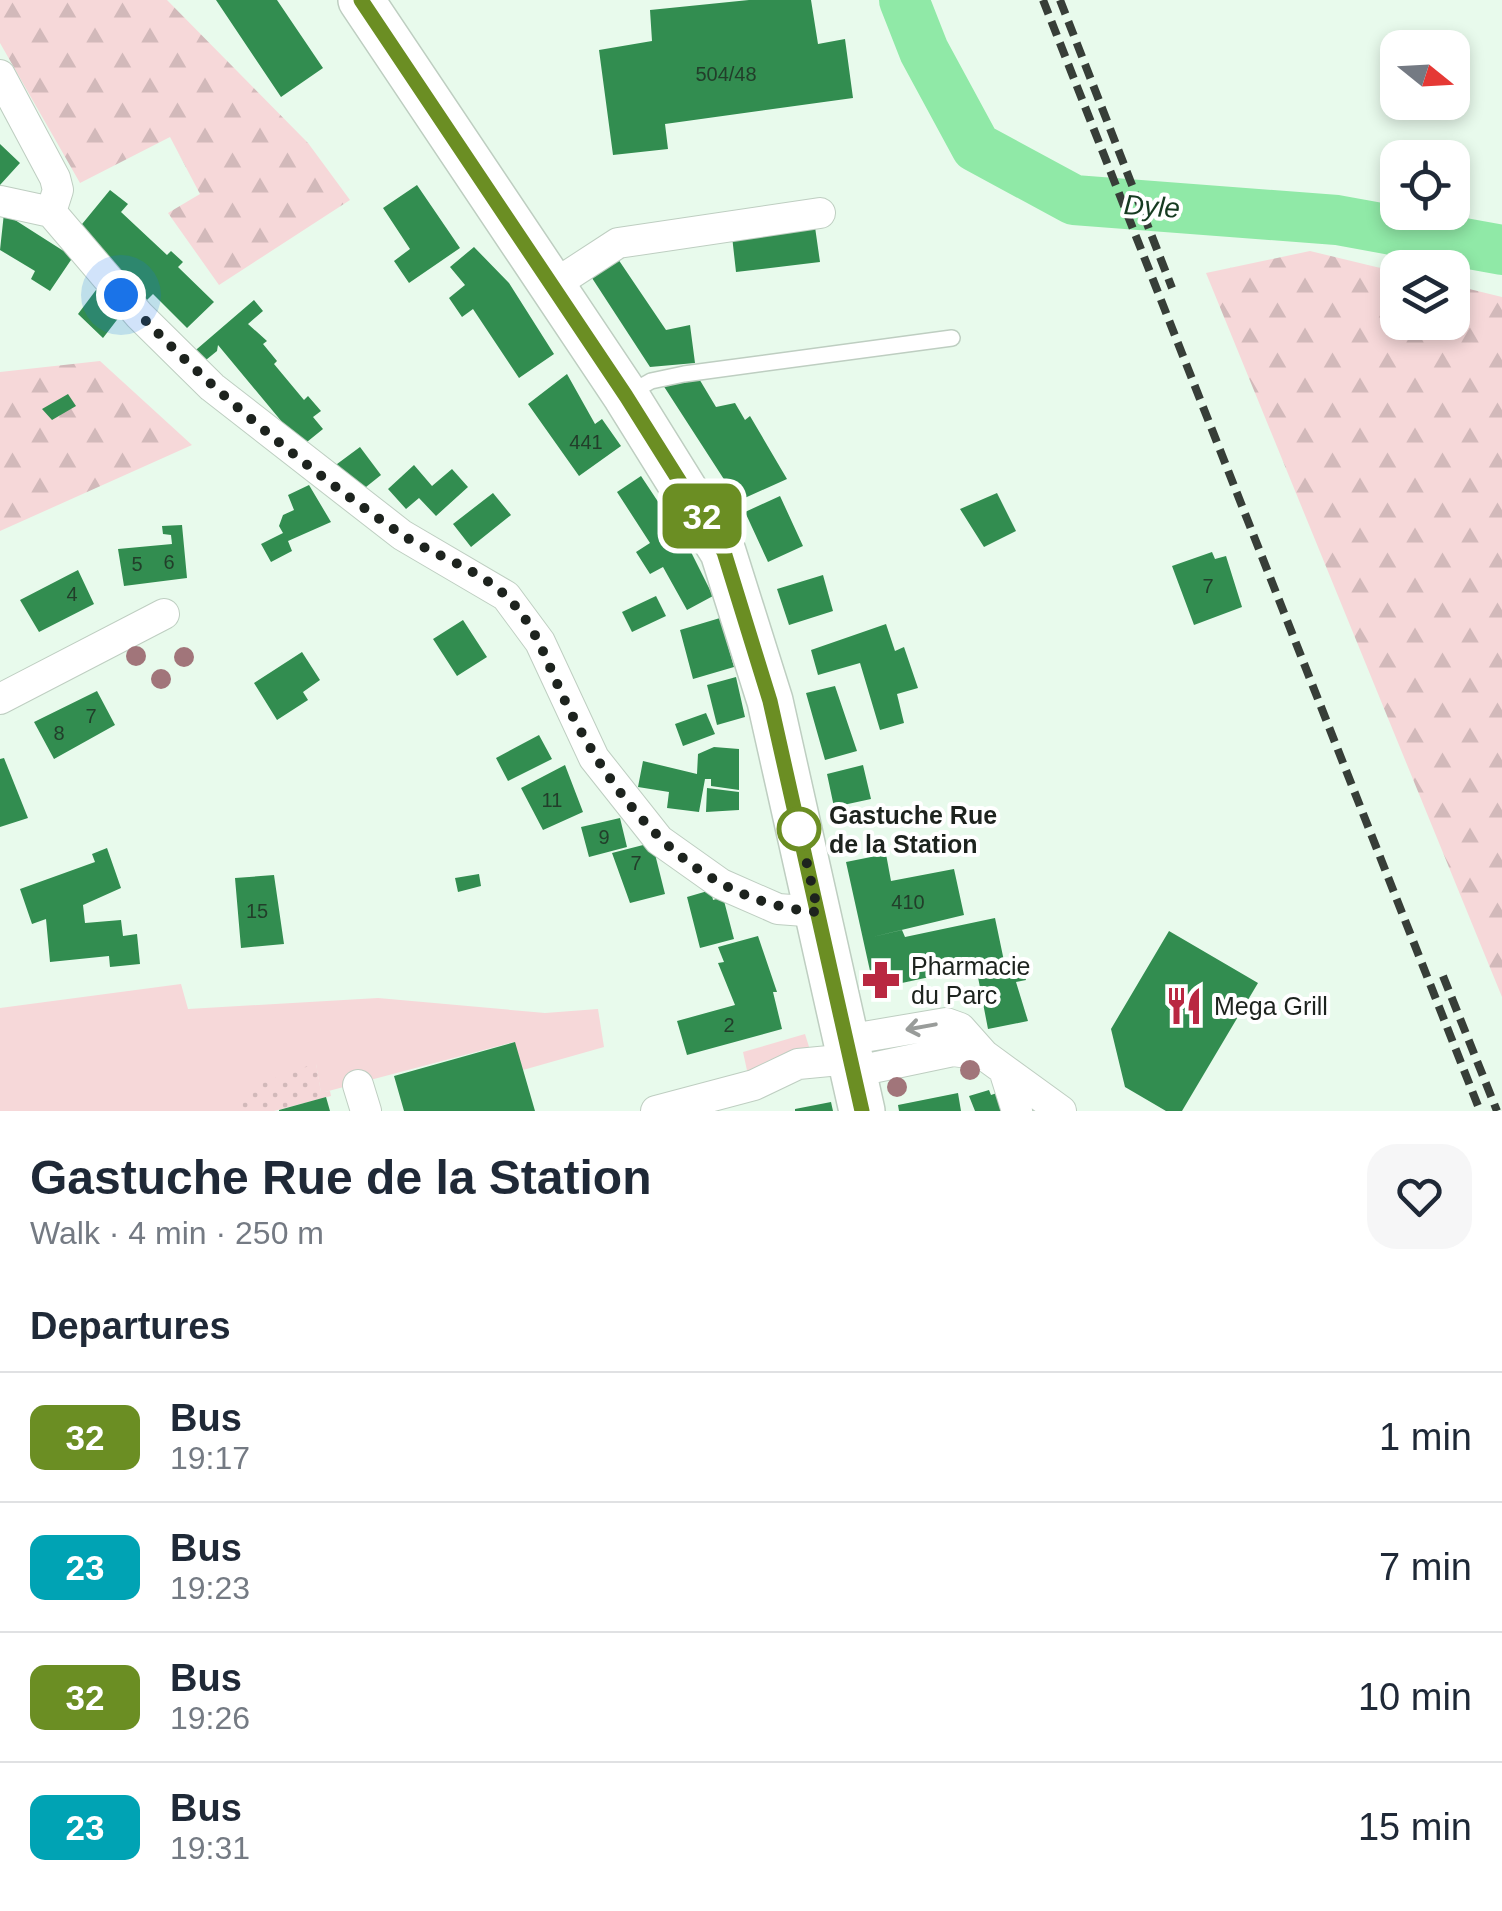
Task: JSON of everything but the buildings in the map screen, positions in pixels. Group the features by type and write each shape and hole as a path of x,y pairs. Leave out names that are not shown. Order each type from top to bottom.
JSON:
{"main road":[{"path":"361,0 626,396 724,552 770,701 853,1070"}],"street":[{"path":"0,75 55,178 58,190 51,212"},
{"path":"0,200 51,212 115,289 212,388 402,534 506,596 540,642 594,758 659,840 722,884 778,909 818,912"},
{"path":"552,286 618,243 820,213"},
{"path":"0,699 164,614"},
{"path":"656,1111 763,1082 798,1064 853,1070 946,1023 960,1028 994,1062 1061,1111"},
{"path":"994,1062 1017,1111"}],"lane":[{"path":"626,396 650,381 684,374 952,338"}],"green space":[{"path":"0,0 167,0 308,143 350,200 219,285 168,213 200,194 170,137 80,183 0,43"},
{"path":"1310,251 1380,268 1380,340 1470,340 1470,289 1502,297 1502,997 1206,273"},
{"path":"100,361 192,445 0,531 0,372"},
{"path":"181,984 188,1009 378,998 545,1013 598,1009 604,1047 523,1070 514,1042 321,1093 316,1064 240,1111 0,1111 0,1008"},
{"path":"805,1034 810,1050 748,1075 743,1052"},
{"path":"316,1063 321,1092 330,1091 331,1096 274,1111 240,1111 242,1090"}],"waterway":[{"name":"Dyle","path":"904,0 924,51 976,147 1074,200 1337,220 1502,250"}],"railway":[{"path":"1043,0 1480,1111"},
{"path":"1060,0 1172,288"},
{"path":"1443,976 1497,1111"}],"bus line":[{"name":"32","path":"361,0 626,396 724,552 770,701 862,1111"}],"place":[{"name":"Gastuche Rue de la Station","path":"799,829"},
{"name":"Pharmacie du Parc","path":"881,980"},
{"name":"Mega Grill","path":"1184,1006"}],"route":[{"path":"121,295 212,388 303,460 402,534 506,596 528,620 540,642 594,758 659,840 686,863 778,909 818,912 799,829"}]}
